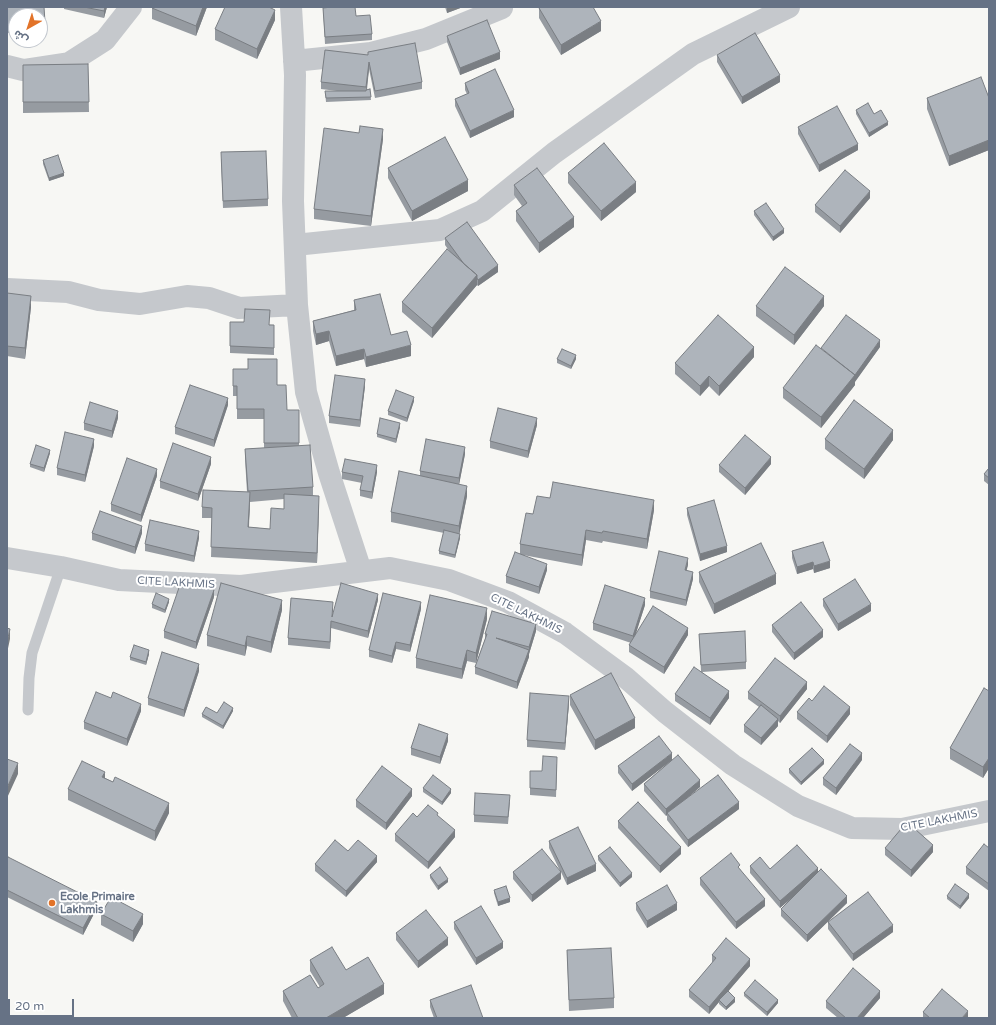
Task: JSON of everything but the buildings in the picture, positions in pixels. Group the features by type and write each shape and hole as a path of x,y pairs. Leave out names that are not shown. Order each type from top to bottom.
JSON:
{"street":[{"path":"7,66 23,70 69,63 105,40 131,7"},
{"path":"290,7 294,61 293,201 297,305 306,392 329,473 361,571"},
{"path":"295,245 440,230 482,211 554,153 693,54 789,7"},
{"path":"294,61 372,53 413,43 502,8"},
{"path":"7,289 68,292 99,300 140,304 187,296 209,298 239,308 297,305"},
{"name":"CITE LAKHMIS","path":"7,558 61,567 119,580 241,586 390,568 449,580 508,602 565,633 625,678 665,712 734,765 798,806 852,828 902,829 989,811"}],"lane":[{"path":"28,710 29,678 32,653 61,567"}],"place":[{"name":"Ecole Primaire Lakhmis","path":"52,903"}]}
